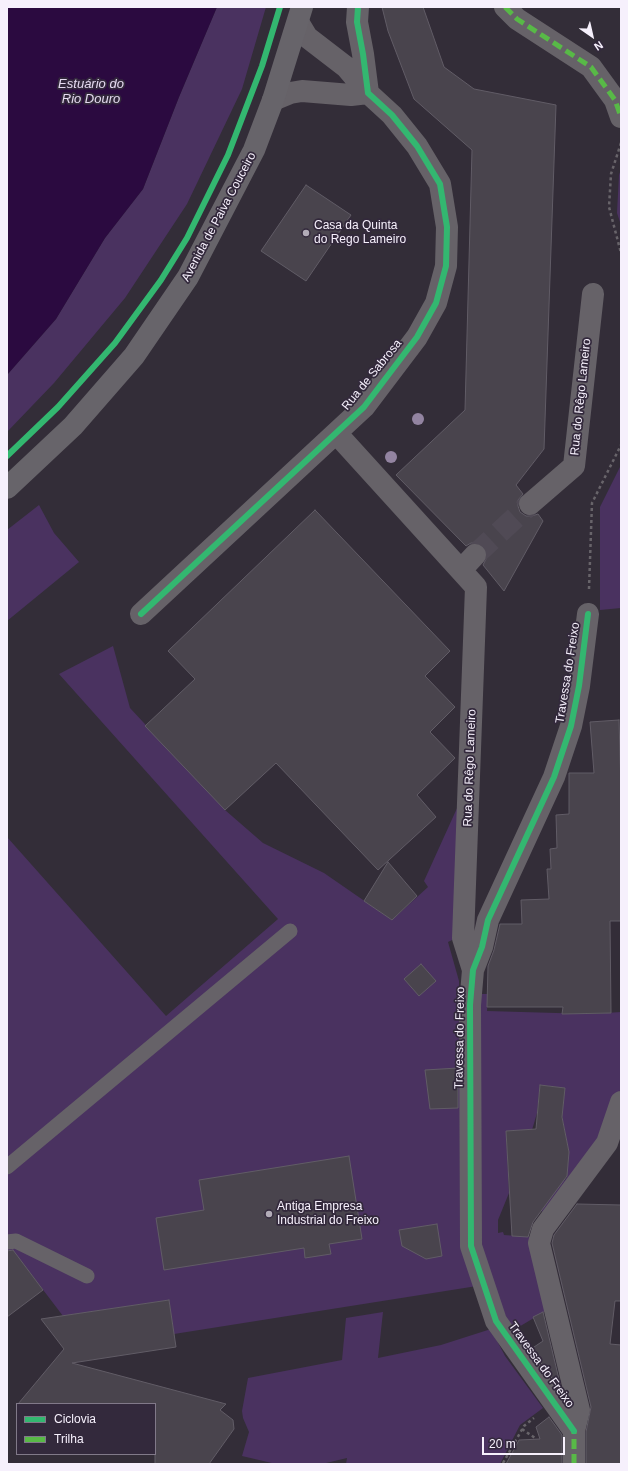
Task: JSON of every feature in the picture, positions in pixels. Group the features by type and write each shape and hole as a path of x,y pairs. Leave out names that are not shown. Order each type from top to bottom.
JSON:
{"main road":[{"name":"Avenida de Paiva Couceiro","path":"7,488 73,426 134,356 188,277 247,164 273,100 300,15"}],"street":[{"path":"273,100 290,93 302,92 351,95 368,93 364,54 357,22 358,7"},
{"path":"505,7 517,19 591,67 615,100 621,117"},
{"name":"Rua de Sabrosa","path":"141,614 337,434 364,407 417,336 436,303 446,266 447,227 440,184 417,146 392,115 368,93 346,66 306,37 300,15"},
{"name":"Rua do Rêgo Lameiro","path":"530,504 574,466 593,294"},
{"name":"Rua do Rêgo Lameiro","path":"337,434 468,562 476,587 463,938 473,970"},
{"name":"Travessa do Freixo","path":"574,1431 509,1342 496,1321 471,1246 470,1005 473,970 482,947 488,920 554,777 571,726 579,686 588,614"},
{"path":"574,1464 574,1431 579,1410 576,1391 539,1243 543,1229 608,1143 621,1102"}],"lane":[{"path":"7,1167 290,931"},
{"path":"7,1242 16,1241 87,1276"}],"path":[{"path":"621,143 611,174 609,207 621,253"},
{"path":"503,1463 524,1426 555,1403"},
{"path":"522,1429 535,1438"}],"shaded area":[{"path":"217,7 266,7 242,89 187,204 125,298 54,383 7,432 7,375 56,319 105,238 143,189 179,97"},
{"path":"621,169 621,225 617,213 619,175"},
{"path":"621,465 621,608 600,610 600,507"},
{"path":"39,505 54,533 79,562 7,621 7,530"},
{"path":"113,646 130,708 225,810 263,843 324,873 392,920 428,887 424,881 458,806 456,938 448,942 459,981 462,1108 477,1286 174,1334 169,1300 63,1316 15,1253 7,1250 7,837 166,1016 278,919 59,674"},
{"path":"479,994 488,994 487,1011 591,1014 621,1012 621,1088 602,1143 542,1219 543,1179 564,1181 567,1177 569,1153 562,1116 565,1088 540,1085 537,1113 532,1130 506,1131 509,1193 498,1220 498,1233 503,1232 504,1235 531,1237 549,1309 512,1331 484,1266 479,1231"},
{"path":"383,1312 378,1358 441,1345 491,1329 505,1356 543,1408 520,1425 500,1464 346,1464 347,1458 322,1464 276,1464 242,1456 249,1432 243,1418 242,1411 248,1378 342,1360 346,1318"}],"water":[{"name":"Estuário do Rio Douro","path":"7,7 217,7 179,97 143,189 105,238 56,319 7,375"}],"building":[{"path":"382,7 423,7 444,67 474,89 556,105 544,449 516,485 523,494 518,500 520,512 526,516 538,514 543,521 504,591 483,565 487,557 487,552 484,546 477,543 471,543 466,546 396,475 465,410 472,150 414,99 388,31"},
{"name":"Casa da Quinta do Rego Lameiro","path":"306,185 351,215 306,281 261,251"},
{"path":"315,510 450,651 425,676 455,707 430,732 455,758 417,795 436,817 378,870 276,763 225,810 145,726 195,679 168,651"},
{"path":"619,720 621,788 621,921 610,921 611,1013 562,1014 563,1007 487,1007 488,966 494,950 500,924 522,924 521,900 549,899 547,869 551,869 550,849 557,848 556,815 569,814 569,773 594,773 590,722"},
{"path":"388,862 417,896 392,920 364,901"},
{"path":"421,964 436,981 419,996 404,979"},
{"path":"458,1068 458,1108 430,1109 425,1070"},
{"path":"540,1085 565,1088 562,1117 569,1152 567,1176 533,1222 528,1237 512,1236 506,1131 536,1129"},
{"name":"Antiga Empresa Industrial do Freixo","path":"349,1156 362,1239 329,1244 331,1254 305,1258 304,1248 164,1270 156,1218 204,1210 199,1180"},
{"path":"577,1204 621,1205 621,1301 615,1301 610,1344 621,1345 621,1464 586,1464 586,1432 591,1407 552,1243 554,1235"},
{"path":"437,1224 442,1256 426,1259 402,1246 399,1230"},
{"path":"13,1250 43,1290 7,1317 7,1251"},
{"path":"169,1300 176,1347 72,1363 226,1404 220,1410 233,1420 234,1429 209,1464 155,1464 156,1403 19,1403 64,1349 41,1319"},
{"path":"543,1312 562,1392 531,1349 543,1341 533,1317"},
{"path":"549,1417 562,1435 562,1464 506,1464 519,1440 540,1439 536,1427"}],"tunnel":[{"path":"475,555 530,504"}],"marked path":[{"path":"505,7 517,19 591,67 615,100 621,117"},
{"path":"574,1431 574,1464"}],"cycle path":[{"path":"7,456 58,407 115,343 161,280 187,238 228,155 262,66 280,7"},
{"path":"141,614 364,407 417,337 436,303 446,266 447,227 440,184 417,146 392,115 368,93 357,22 358,7"},
{"path":"574,1431 496,1321 471,1246 470,1005 473,970 482,947 488,920 554,777 571,726 579,686 588,614"}],"place":[{"name":"Casa da Quinta do Rego Lameiro","path":"306,233"},
{"name":"Antiga Empresa Industrial do Freixo","path":"269,1214"}]}
